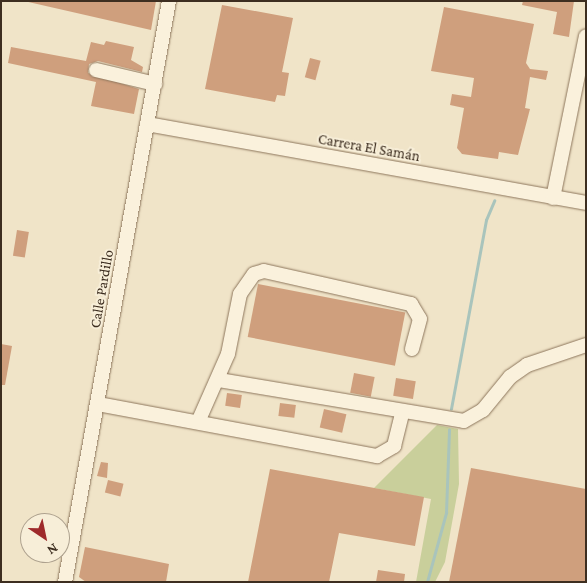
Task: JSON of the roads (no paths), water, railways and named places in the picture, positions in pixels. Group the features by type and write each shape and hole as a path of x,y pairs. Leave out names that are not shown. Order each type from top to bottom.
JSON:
{"street":[{"name":"Calle Pardillo","path":"65,582 169,1"},
{"path":"553,198 586,36"},
{"path":"96,70 154,84"},
{"name":"Carrera El Samán","path":"147,124 586,204"},
{"path":"198,422 219,380 245,283 264,271 411,304 420,320 412,349"},
{"path":"219,380 402,414 464,421 483,410 510,376 527,365 586,345"},
{"path":"98,404 377,456 394,446 402,414"}],"waterway":[{"path":"451,409 486,220 494,201"},
{"path":"427,582 446,513 449,430"}]}
